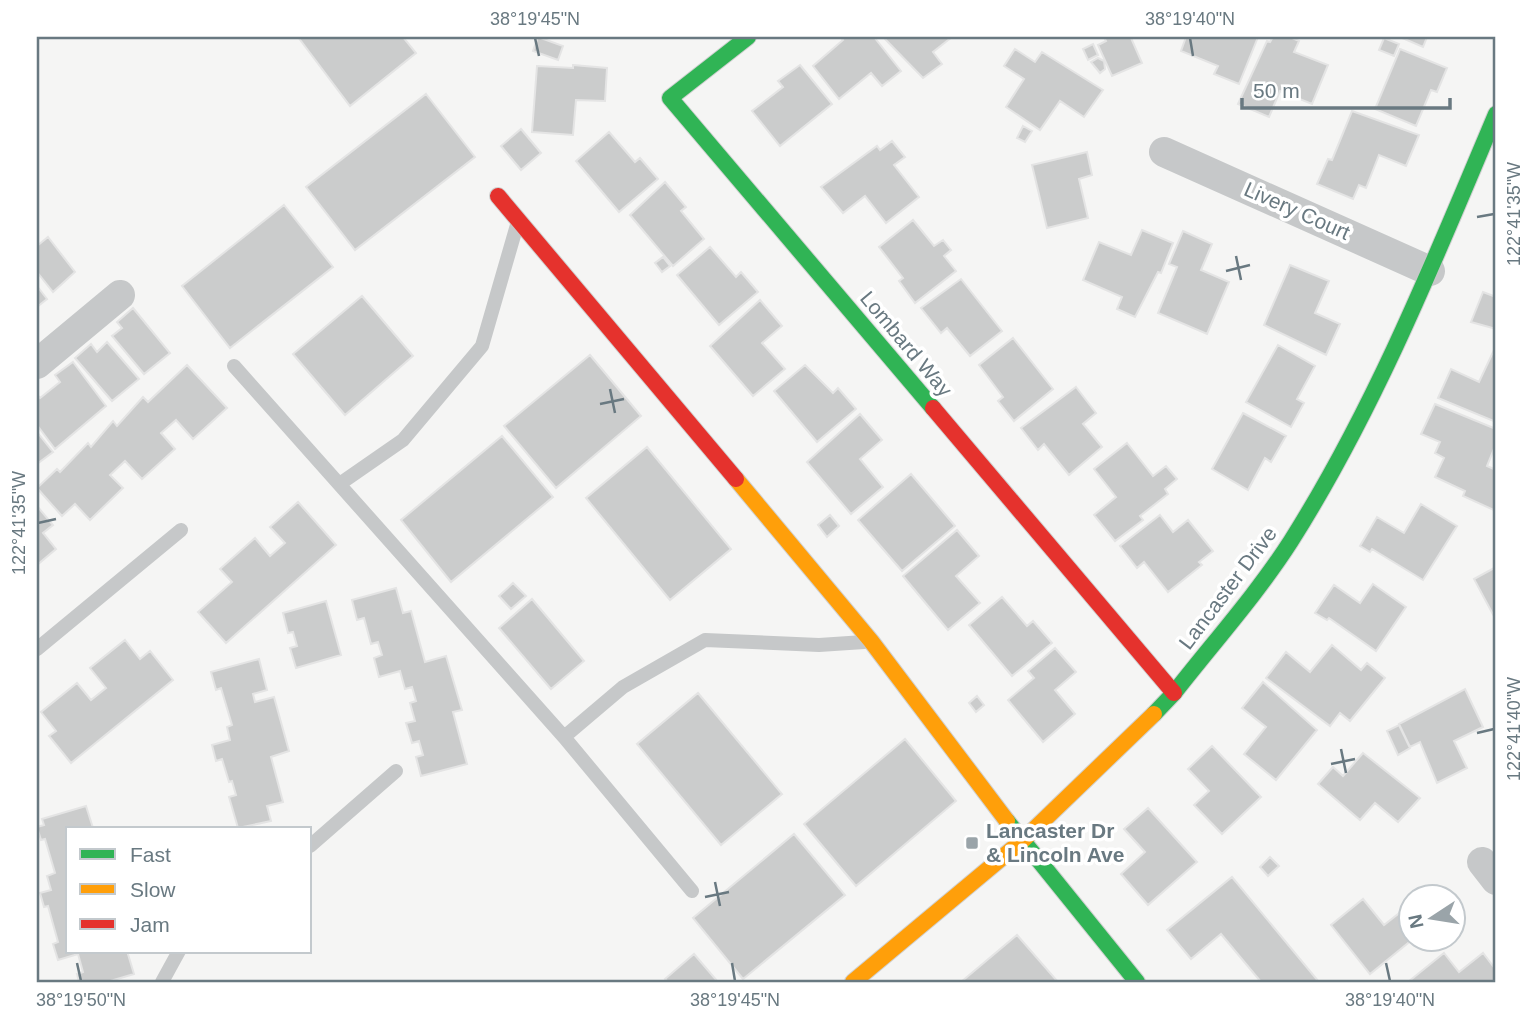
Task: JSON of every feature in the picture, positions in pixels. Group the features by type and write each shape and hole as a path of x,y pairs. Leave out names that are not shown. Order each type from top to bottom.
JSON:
{"street":[{"name":"Lombard Way","path":"748,37 670,99 1174,693"},
{"name":"Lancaster Drive","path":"853,982 1022,841 1174,693 1289,544 1330,477 1430,271 1496,114"},
{"name":"Livery Court","path":"1164,152 1430,271"},
{"path":"498,196 871,641 1022,841 1137,982"},
{"path":"37,364 120,295"}],"lane":[{"path":"341,483 403,440 482,346 519,220"},
{"path":"234,366 341,483 564,737 692,891"},
{"path":"37,649 181,530"},
{"path":"564,737 623,687 705,640 818,645 871,641"},
{"path":"312,844 396,771"},
{"path":"162,982 178,953"}],"building":[{"path":"298,37 403,37 416,53 350,106"},
{"path":"538,37 563,46 558,60 533,51"},
{"path":"840,37 874,37 901,71 882,86 871,73 839,99 813,66 843,40"},
{"path":"883,37 952,37 933,52 942,64 923,78"},
{"path":"1104,37 1133,37 1131,38 1142,63 1112,76 1098,45 1106,41"},
{"path":"1186,37 1258,37 1239,84 1214,74 1218,66 1181,51"},
{"path":"1273,37 1290,37 1299,41 1294,52 1328,65 1312,104 1280,91 1269,117 1238,104 1267,41 1270,42"},
{"path":"1400,37 1427,37 1423,47"},
{"path":"1384,38 1399,44 1394,56 1379,50"},
{"path":"1093,44 1098,55 1088,60 1083,49"},
{"path":"1015,49 1035,62 1042,52 1103,90 1084,117 1060,101 1040,130 1006,107 1024,79 1004,66"},
{"path":"1400,49 1447,68 1437,92 1431,90 1416,126 1375,109"},
{"path":"1098,58 1104,61 1105,69 1100,73 1091,62"},
{"path":"573,65 607,68 605,101 576,100 573,135 532,132 537,66 573,68"},
{"path":"800,65 832,104 780,146 752,111 783,87 778,81"},
{"path":"426,94 475,157 355,250 306,187"},
{"path":"1352,111 1419,135 1406,166 1379,155 1366,188 1359,185 1353,199 1317,184 1328,159 1332,160"},
{"path":"1023,126 1032,131 1025,142 1017,138"},
{"path":"521,129 541,153 521,170 501,146"},
{"path":"609,132 635,162 640,158 658,179 619,212 576,161"},
{"path":"892,141 905,157 894,165 919,197 886,223 865,196 843,213 821,187 877,146 880,150"},
{"path":"1087,152 1092,175 1079,179 1088,218 1047,228 1032,165"},
{"path":"665,182 686,207 681,211 704,239 673,266 630,215"},
{"path":"284,205 333,267 230,348 182,286"},
{"path":"913,220 934,246 943,240 951,250 944,256 956,271 915,303 899,281 903,278 879,247"},
{"path":"1142,230 1173,243 1161,273 1158,272 1135,317 1117,309 1122,297 1083,280 1099,242 1131,255"},
{"path":"1183,231 1212,244 1201,270 1229,282 1207,334 1158,313 1177,267 1169,264"},
{"path":"48,237 75,272 53,292 37,272 37,246"},
{"path":"710,247 736,277 741,272 758,292 719,325 677,275"},
{"path":"663,257 670,266 662,272 655,263"},
{"path":"1290,265 1329,281 1315,313 1340,324 1326,355 1264,325"},
{"path":"961,279 1002,331 970,356 947,328 941,333 921,308"},
{"path":"37,286 47,299 37,307"},
{"path":"1483,292 1496,297 1496,329 1471,322"},
{"path":"362,296 413,356 345,415 293,354"},
{"path":"760,300 782,326 762,343 785,369 753,396 710,346"},
{"path":"133,308 170,353 144,374 112,336 122,328 117,322"},
{"path":"1013,338 1053,389 1014,421 998,401 1003,397 979,365"},
{"path":"107,342 139,379 112,401 75,358 91,344 97,352"},
{"path":"1278,345 1315,366 1297,399 1304,403 1291,427 1246,402"},
{"path":"1494,350 1496,422 1438,398 1451,369 1479,382"},
{"path":"590,355 641,416 556,488 504,426"},
{"path":"73,362 106,406 55,449 37,425 37,394 40,398 60,382 55,375"},
{"path":"187,365 227,408 193,439 176,420 161,433 175,449 142,479 125,461 110,475 123,488 90,520 75,504 62,516 37,488 57,469 60,472 88,443 91,447 113,421 117,426 143,397 148,402"},
{"path":"805,365 833,393 838,388 856,409 817,442 774,391"},
{"path":"1076,387 1096,413 1083,424 1102,447 1069,475 1044,444 1038,450 1021,428"},
{"path":"1435,404 1496,429 1496,444 1487,466 1496,470 1496,511 1463,496 1465,491 1435,477 1444,458 1435,453 1440,442 1421,434"},
{"path":"1243,413 1286,436 1271,462 1265,458 1248,490 1212,469"},
{"path":"860,414 882,440 860,459 883,487 851,514 807,462"},
{"path":"37,432 53,452 37,464"},
{"path":"502,436 553,497 451,582 401,520"},
{"path":"1127,443 1153,476 1166,466 1177,479 1165,489 1168,494 1140,516 1143,520 1115,541 1094,515 1116,497 1094,469"},
{"path":"647,447 731,549 670,600 586,498"},
{"path":"911,474 955,526 902,571 858,520"},
{"path":"298,502 336,545 226,643 198,612 232,582 220,569 255,538 270,556 285,543 270,527"},
{"path":"1421,504 1457,526 1423,580 1372,549 1370,552 1360,546 1377,517 1404,533"},
{"path":"37,506 53,525 43,533 56,549 37,565"},
{"path":"830,515 839,526 827,537 818,525"},
{"path":"1160,515 1173,532 1188,520 1213,551 1199,562 1202,565 1168,592 1144,562 1137,568 1120,546"},
{"path":"957,530 979,556 956,576 980,603 948,630 903,576"},
{"path":"1496,567 1496,620 1474,579"},
{"path":"513,583 526,596 511,609 499,596"},
{"path":"1373,584 1406,607 1376,651 1329,618 1327,620 1315,613 1334,585 1360,603"},
{"path":"396,588 403,613 411,611 425,662 446,656 462,710 453,712 467,764 421,776 416,757 423,755 419,741 412,743 406,723 415,721 410,703 416,701 412,687 405,689 400,671 379,677 374,658 382,655 378,642 371,644 364,618 357,620 352,600"},
{"path":"1002,597 1027,626 1033,621 1052,643 1012,676 969,625"},
{"path":"532,599 584,661 551,689 499,628"},
{"path":"326,601 341,655 296,668 290,648 297,646 293,632 288,633 283,613"},
{"path":"125,640 140,659 150,651 173,680 71,763 49,736 56,731 41,712 77,683 91,700 106,688 90,668"},
{"path":"1332,645 1361,670 1367,663 1385,678 1350,721 1340,713 1330,726 1266,678 1286,652 1310,672"},
{"path":"1055,648 1076,672 1055,690 1075,714 1043,742 1008,700 1034,678 1028,671"},
{"path":"259,659 267,690 253,694 255,702 274,697 289,751 271,757 283,802 267,806 271,821 238,827 229,797 236,795 232,781 229,782 222,759 216,761 212,745 230,740 227,727 232,725 221,688 216,690 211,672"},
{"path":"1263,682 1317,730 1276,780 1244,754 1266,727 1242,708"},
{"path":"1465,689 1483,727 1454,741 1467,768 1437,783 1420,742 1410,747 1399,724"},
{"path":"698,693 782,794 721,845 637,744"},
{"path":"977,696 984,705 976,712 969,703"},
{"path":"1399,725 1410,748 1398,755 1387,731"},
{"path":"905,739 956,801 856,886 804,824"},
{"path":"1212,746 1261,797 1222,834 1194,805 1209,791 1188,769"},
{"path":"1363,753 1420,798 1398,822 1375,803 1360,820 1318,784 1333,767 1343,776"},
{"path":"86,806 93,827 66,827 66,953 128,953 134,974 107,982 79,982 77,974 83,972 78,954 58,960 53,944 58,942 48,906 44,907 40,893 51,890 47,876 55,873 45,839 41,840 37,827 44,825 42,819"},
{"path":"1148,808 1197,862 1148,905 1121,874 1145,852 1124,829"},
{"path":"794,834 845,895 743,979 693,918"},
{"path":"1270,857 1279,866 1268,876 1260,867"},
{"path":"1232,877 1319,982 1261,982 1221,934 1191,959 1167,930"},
{"path":"1363,899 1384,925 1396,916 1396,953 1370,974 1331,925"},
{"path":"1017,935 1058,982 961,982"},
{"path":"1444,953 1459,972 1483,953 1496,970 1496,982 1408,982"},
{"path":"694,954 718,982 668,982 665,979"}],"traffic: fast":[{"path":"748,37 670,98 933,408"},
{"path":"1154,714 1174,693 1264,580 1321,490 1377,386 1496,114"},
{"path":"1007,821 1137,982"}],"traffic: slow":[{"path":"736,479 871,641 1007,821"},
{"path":"853,982 1022,841 1154,714"}],"traffic: jam":[{"path":"498,196 736,479"},
{"path":"933,408 1174,693"}],"place":[{"name":"Lancaster Dr & Lincoln Ave","path":"972,843"}]}
